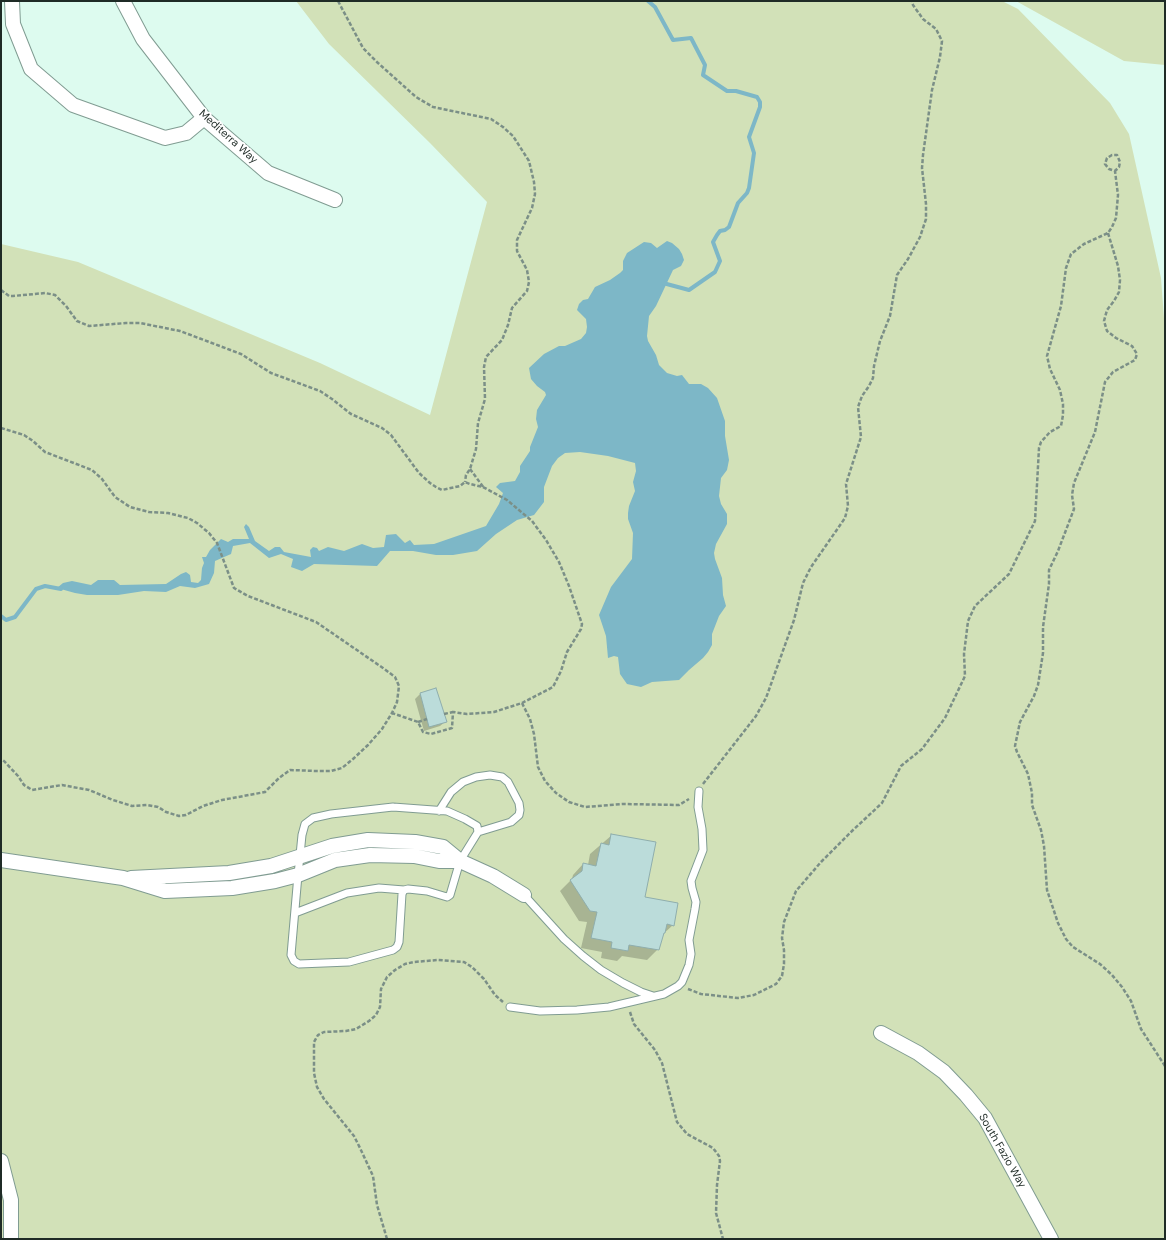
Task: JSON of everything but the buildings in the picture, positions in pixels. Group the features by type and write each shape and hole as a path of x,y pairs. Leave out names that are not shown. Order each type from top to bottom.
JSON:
{"street":[{"path":"12,1 13,24 31,69 73,105 165,138 186,133 204,118"},
{"name":"Mediterra Way","path":"123,1 143,39 204,118 268,173 335,200"},
{"path":"123,878 228,873 271,866 332,846 368,840 414,842 443,847 460,860 493,876 524,895"},
{"path":"1,860 123,878 165,891 232,888 275,881 298,875 335,860 370,855 414,856 439,861 460,860"},
{"name":"South Fazio Way","path":"881,1033 918,1053 944,1072 966,1094 986,1118 1051,1239"},
{"path":"1,1161 11,1200 11,1239"}],"lane":[{"path":"295,913 347,893 379,888 427,891 447,897 450,895 460,860 478,832 511,822 519,815 520,810 519,803 508,782 502,776 490,775 476,777 463,782 452,792 440,811"},
{"path":"510,1007 540,1011 609,1007 664,994 682,982 690,965 691,954 689,940 696,902 691,881 702,850 702,829 698,807 699,791"},
{"path":"404,890 402,894 399,942 397,948 349,962 299,964 294,961 291,956 302,835 305,824 313,818 331,814 393,807 447,811 466,818 477,826 478,832"},
{"path":"524,895 564,939 601,970 641,992 654,996"}],"path":[{"path":"1,290 9,296 45,293 55,294 78,321 89,326 126,323 180,331 241,354 271,374 320,391 356,417 382,428 391,435 424,479 436,487 442,490 460,486 465,482 476,448 478,423 485,399 484,367 486,357 502,340 508,326 512,308 527,291 529,282 527,270 517,251 517,240 532,208 535,194 529,161 512,136 503,127 491,119 433,107 416,97 363,48 338,1"},
{"path":"522,703 530,719 534,734 538,767 545,781 556,793 569,802 585,807 623,804 680,805 699,791 752,721 766,698 794,620 803,583 811,567 845,518 848,506 846,484 861,437 858,407 862,396 873,378 874,366 880,341 890,316 897,275 908,259 920,236 926,219 922,168 923,155 932,90 940,57 942,41 936,30 923,19 913,5 912,1"},
{"path":"1112,155 1117,155 1120,162 1119,167 1115,171 1109,169 1105,164 1108,158 1112,155"},
{"path":"678,986 701,994 738,998 754,995 776,984 782,976 784,964 782,938 784,922 796,891 821,862 882,803 901,766 922,749 946,718 964,676 964,654 968,621 975,606 1010,574 1035,521 1039,448 1050,432 1061,426 1064,404 1060,390 1050,369 1047,356 1061,306 1066,268 1071,254 1084,244 1108,233 1116,218 1118,195 1115,171"},
{"path":"1108,233 1118,266 1120,280 1119,292 1107,310 1104,321 1107,331 1116,338 1132,346 1137,354 1135,360 1113,372 1105,382 1095,432 1074,483 1072,495 1074,509 1049,570 1049,584 1043,627 1043,653 1038,685 1034,696 1020,722 1015,746 1028,774 1032,793 1032,805 1041,830 1044,846 1047,890 1058,923 1066,939 1073,947 1100,964 1122,987 1131,1001 1141,1029 1165,1066"},
{"path":"1,428 24,435 33,440 45,452 92,470 102,479 115,497 130,508 149,512 168,513 188,518 204,528 217,543 234,588 248,596 316,622 395,677 399,686 398,695 392,713 382,729 353,760 342,768 331,771 317,772 290,770 279,778 265,792 222,800 203,806 186,815 178,816 166,812 158,807 147,805 132,806 89,790 62,785 32,790 24,785 18,776 1,759"},
{"path":"470,469 485,488"},
{"path":"444,714 453,712 467,714 494,712 522,703 553,687 561,672 567,652 582,629 582,624 569,586 559,562 540,531 532,521 507,500 485,488 465,482"},
{"path":"418,722 423,732 431,734 452,728 453,712"},
{"path":"392,713 418,722 427,719"},
{"path":"387,1239 377,1205 373,1176 354,1136 324,1099 317,1087 314,1073 314,1042 318,1035 324,1032 334,1030 346,1031 356,1028 369,1021 376,1015 380,1007 381,989 387,977 394,970 405,964 414,962 438,960 464,962 472,966 484,979 495,995 510,1007"},
{"path":"626,1002 634,1024 655,1050 662,1063 678,1122 687,1134 713,1148 719,1156 720,1161 716,1213 723,1239"}],"green space":[{"path":"296,1 1002,1 1018,9 1110,103 1129,134 1161,278 1165,332 1165,1239 1,1239 1,244 78,262 320,363 430,415 487,202 430,143 329,44"},
{"path":"1016,1 1165,1 1165,65 1124,61"}],"water":[{"path":"667,241 679,249 684,260 681,266 673,270 656,306 649,316 648,341 656,355 659,365 667,373 677,376 682,375 689,384 701,384 708,388 717,398 725,421 725,436 729,460 727,470 721,478 719,496 721,504 727,514 727,524 716,544 714,553 722,578 723,595 726,606 719,616 712,634 712,645 708,652 679,680 652,682 641,687 627,684 620,674 618,657 614,656 608,658 606,636 599,615 611,587 632,559 633,533 628,519 628,513 635,491 633,482 636,471 635,463 608,456 580,452 565,453 558,458 552,466 544,487 544,502 534,515 517,520 496,534 477,551 453,555 436,555 413,551 390,551 377,566 314,564 302,571 291,567 293,559 281,554 269,558 250,543 233,546 231,554 215,561 214,573 209,584 195,588 180,586 166,592 144,591 118,595 87,595 57,588 63,583 72,581 91,585 98,580 114,580 120,585 166,584 186,572 190,575 191,582 198,583 201,580 204,563 202,557 206,557 210,550 221,539 228,542 233,539 249,539 244,527 246,524 249,527 255,541 269,551 275,547 280,547 284,552 311,557 310,550 313,547 317,548 319,551 328,547 344,551 362,544 373,548 384,547 386,535 396,534 405,543 410,540 414,545 434,544 486,526 499,504 503,493 496,487 500,483 515,481 520,472 520,466 530,451 530,447 538,427 536,419 537,410 546,395 545,392 531,379 529,368 544,354 559,346 565,346 581,339 586,333 587,327 586,319 577,310 579,304 583,300 588,299 595,287 610,280 623,270 623,261 627,253 644,242 651,243 657,248"}],"waterway":[{"path":"648,1 655,7 673,40 691,38 705,65 703,75 727,91 736,91 757,97 760,102 760,107 749,137 754,153 749,188 747,193 738,203 729,227 720,231 713,242 720,261 715,272 689,290 663,283"},
{"path":"1,616 6,620 15,617 36,589 45,586 61,589"}]}
